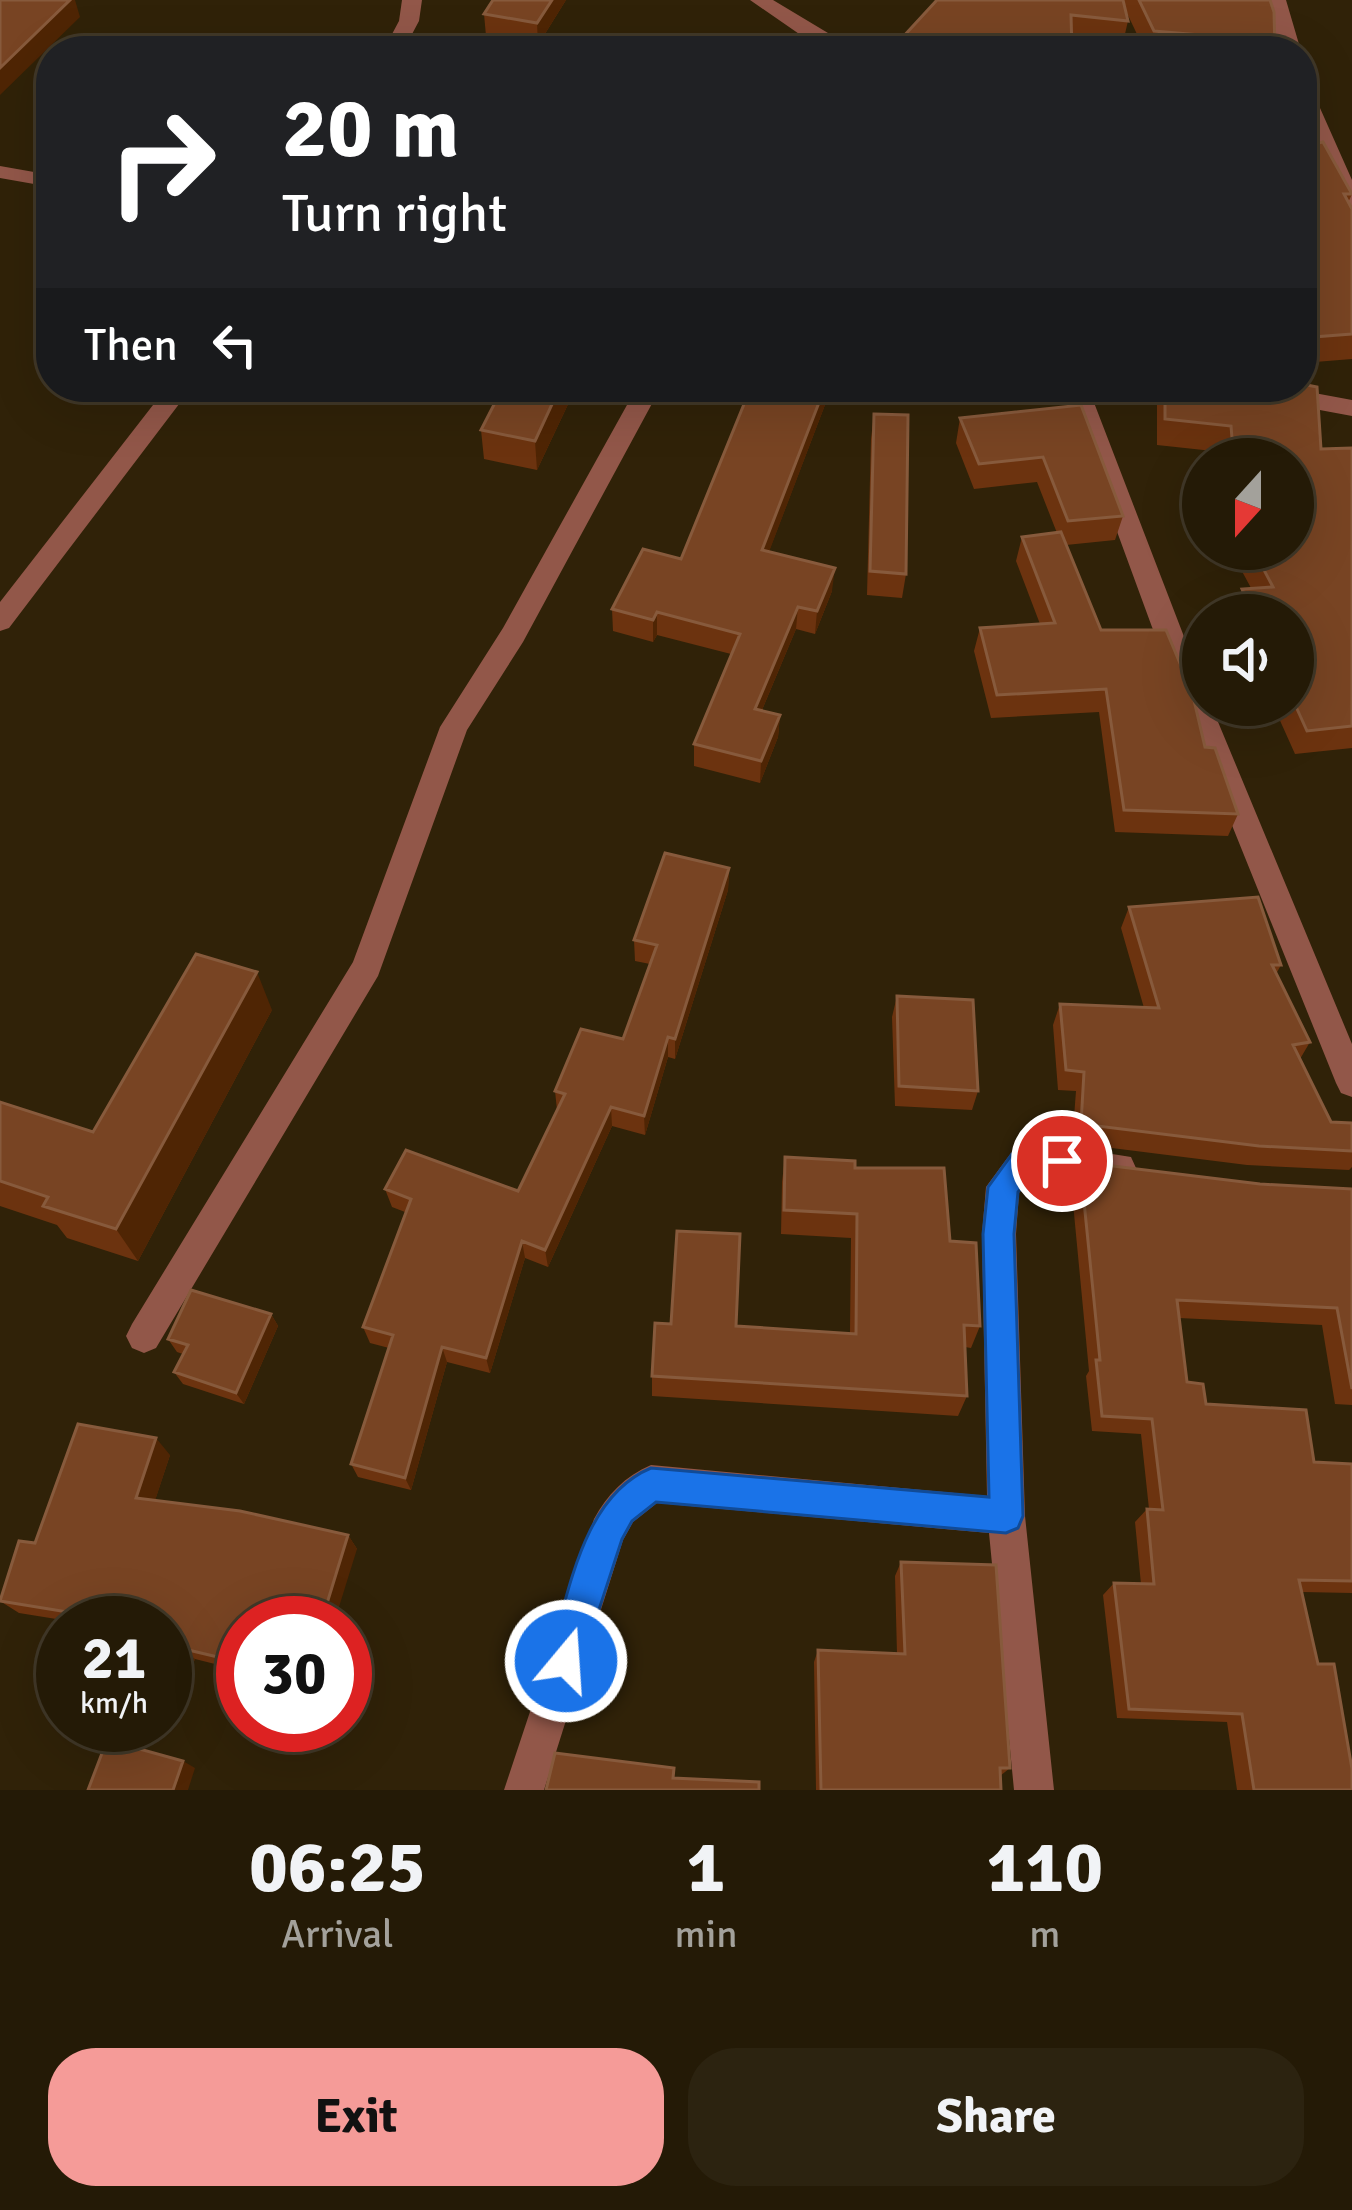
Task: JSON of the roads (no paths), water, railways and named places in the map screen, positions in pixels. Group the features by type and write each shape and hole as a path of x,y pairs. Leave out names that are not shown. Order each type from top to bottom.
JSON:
{"street":[{"path":"401,36 412,0"},
{"path":"760,0 814,36"},
{"path":"1276,0 1287,36"},
{"path":"1317,124 1352,204"},
{"path":"0,172 36,178"},
{"path":"1317,401 1352,408"},
{"path":"0,620 168,402"},
{"path":"144,1336 367,967 454,728 513,635 641,402"},
{"path":"1082,402 1174,648 1352,1083"},
{"path":"1034,1790 1006,1516 999,1234 1004,1187 1023,1164 1062,1161 1154,1173"},
{"path":"524,1790 607,1532 638,1491 651,1484 1006,1516"}]}
